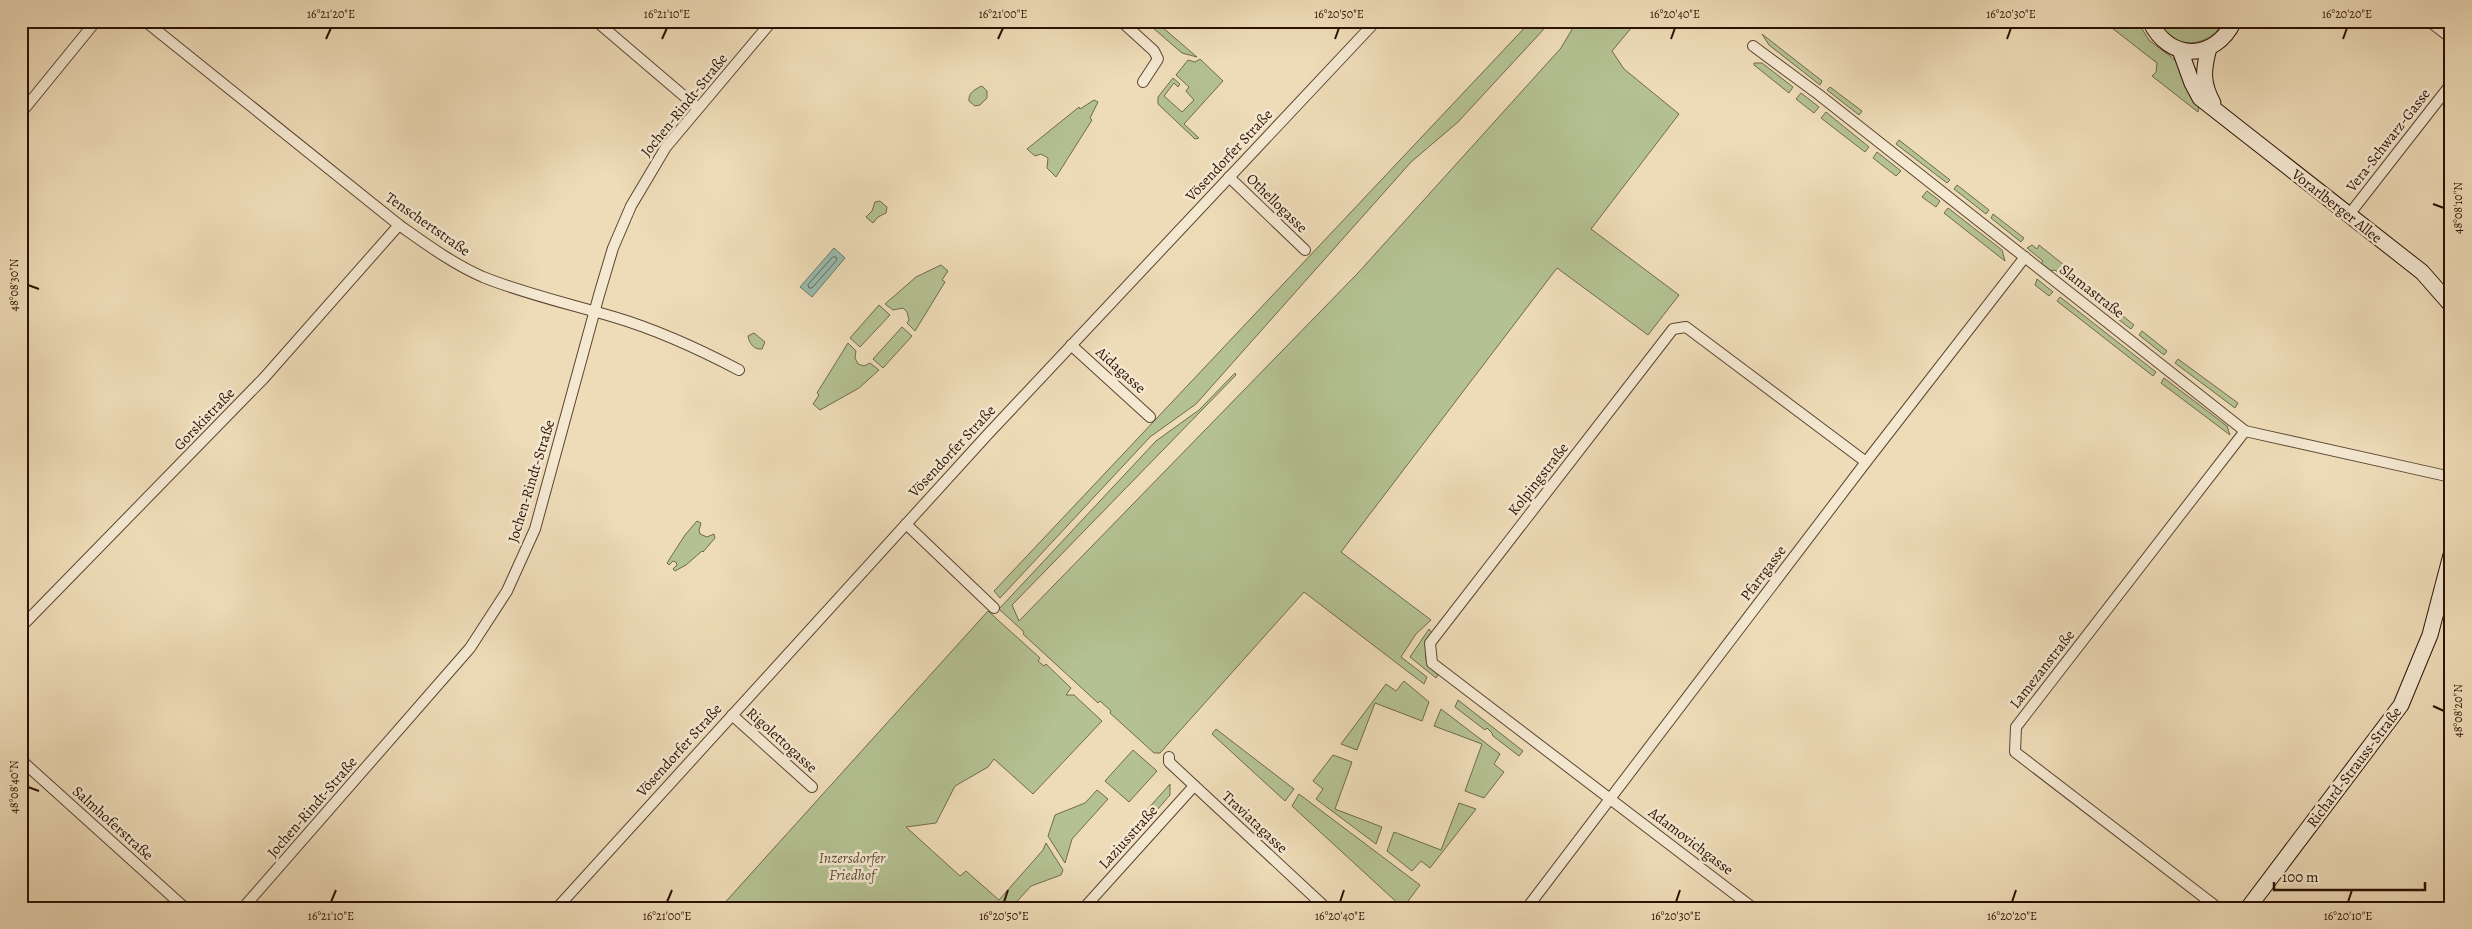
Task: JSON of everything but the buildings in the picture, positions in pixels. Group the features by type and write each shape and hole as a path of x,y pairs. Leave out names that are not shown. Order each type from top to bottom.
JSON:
{"main road":[{"path":"2150,21 2155,33 2166,44 2180,50 2192,52 2209,48 2228,33 2234,21"},
{"name":"Vorarlberger Allee","path":"2209,48 2204,69 2204,86 2218,113"},
{"name":"Vorarlberger Allee","path":"2180,50 2192,83 2200,98 2348,216 2422,272 2451,305"},
{"name":"Richard-Strauss-Straße","path":"2248,908 2401,704 2430,635 2451,555"}],"street":[{"path":"21,113 96,21"},
{"name":"Tenschertstraße","path":"145,21 399,225 441,255 483,277 674,338 739,370"},
{"path":"596,21 698,108"},
{"name":"Jochen-Rindt-Straße","path":"244,908 464,656 494,614 516,575 535,529 613,248 631,206 657,160 698,108 772,21"},
{"path":"1121,21 1154,51 1158,59 1143,82"},
{"name":"Vösendorfer Straße","path":"560,907 906,524 1071,345 1376,21"},
{"path":"2429,21 2451,38"},
{"name":"Slamastraße","path":"1753,46 1818,94 2245,431 2451,477"},
{"name":"Vera-Schwarz-Gasse","path":"2348,216 2451,84"},
{"name":"Othellogasse","path":"1229,177 1305,250"},
{"name":"Gorskistraße","path":"21,627 264,378 399,225"},
{"name":"Pfarrgasse","path":"1526,908 2025,257"},
{"name":"Kolpingstraße","path":"1611,798 1432,663 1430,643 1673,329 1686,327 1866,462"},
{"name":"Aidagasse","path":"1071,345 1150,417"},
{"name":"Lamezanstraße","path":"2218,908 2015,752 2016,727 2245,431"},
{"path":"906,524 994,608"},
{"name":"Rigolettogasse","path":"732,715 812,787"},
{"name":"Traviatagasse","path":"1169,756 1169,762 1326,908"},
{"name":"Salmhoferstraße","path":"21,760 185,908"},
{"name":"Laziusstraße","path":"1084,908 1194,786"},
{"name":"Adamovichgasse","path":"1611,798 1753,908"}],"green space":[{"path":"1145,21 1155,21 1197,57 1182,53"},
{"path":"1531,21 1547,21 1543,30 1458,122 1411,162 1196,404 1150,437 1000,598 994,591"},
{"path":"1567,21 1637,21 1612,51 1624,69 1679,114 1591,229 1679,295 1648,335 1557,268 1341,552 1431,620 1416,634 1401,657 1427,677 1424,684 1304,592 1160,753 1154,753 1110,713 1111,711 1100,701 1098,703 1023,634 1024,632 999,609 1156,441 1199,410 1235,373 1236,375 1012,605 1019,621 1357,274 1561,48 1574,26"},
{"path":"2111,21 2137,21 2149,40 2179,63 2199,105 2198,112 2152,76 2156,72 2157,63 2112,28"},
{"path":"2159,21 2225,21 2210,37 2192,43 2182,42 2174,38"},
{"path":"1762,34 1822,81 1820,85 1769,45"},
{"path":"1200,59 1223,81 1184,124 1199,138 1195,139 1158,104 1158,97 1173,78 1180,84 1178,87 1174,83 1164,96 1182,112 1194,100 1186,91 1189,87 1176,75 1188,60 1195,62"},
{"path":"1754,63 1762,63 1793,87 1789,93 1754,65"},
{"path":"982,86 987,91 987,98 980,105 975,106 969,101 970,96"},
{"path":"1830,87 1862,111 1859,115 1827,90"},
{"path":"1801,93 1819,107 1814,113 1796,99"},
{"path":"1094,100 1098,102 1090,118 1092,120 1056,177 1047,168 1048,158 1041,154 1035,156 1027,149 1079,107 1080,109"},
{"path":"1826,112 1869,147 1865,152 1821,118"},
{"path":"1899,140 1950,180 1947,183 1896,144"},
{"path":"1877,152 1901,171 1896,176 1873,158"},
{"path":"1957,185 1989,210 1986,214 1954,189"},
{"path":"1927,191 1940,201 1936,207 1922,197"},
{"path":"880,201 887,207 886,213 878,217 873,223 866,217 872,211 875,202"},
{"path":"1948,208 2002,250 2005,261 1944,213"},
{"path":"1993,214 2024,238 2021,242 1991,218"},
{"path":"2032,245 2037,249 2039,245 2064,265 2062,269 2084,286 2081,290 2055,270 2050,271 2041,264 2043,261 2027,248"},
{"path":"941,265 948,271 942,280 945,282 915,331 907,323 909,320 907,312 903,308 893,310 885,304 916,277"},
{"path":"2037,279 2053,292 2049,296 2035,285"},
{"path":"2060,297 2156,372 2153,376 2057,301"},
{"path":"2108,304 2134,325 2131,329 2105,309"},
{"path":"879,305 890,315 860,347 850,338"},
{"path":"902,327 912,336 883,368 873,359"},
{"path":"2142,331 2167,351 2164,355 2139,335"},
{"path":"754,333 765,342 762,349 752,346 749,341 748,336"},
{"path":"848,343 856,351 855,358 858,364 864,366 870,363 879,370 859,388 820,410 813,404 819,395 817,393"},
{"path":"2178,359 2238,403 2235,408 2175,363"},
{"path":"2164,378 2227,426 2230,435 2161,383"},
{"path":"697,521 701,523 700,534 707,537 714,534 715,538 703,552 675,571 673,569 677,565 676,562 673,561 669,565 667,563 685,535"},
{"name":"Inzersdorfer Friedhof","path":"988,611 1040,658 1038,661 1044,666 1046,664 1071,688 1066,695 1074,695 1102,721 1033,794 994,759 988,767 955,786 936,823 906,827 960,876 966,871 999,900 1043,850 1046,843 1063,870 1061,875 1031,886 1011,908 720,908"},
{"path":"1429,629 1432,633 1427,644 1426,655 1429,665 1438,675 1436,678 1410,657"},
{"path":"1404,681 1429,702 1422,721 1375,703 1357,750 1341,744 1386,684 1396,691"},
{"path":"1458,700 1523,751 1519,756 1493,736 1487,728 1485,730 1455,707"},
{"path":"1441,709 1500,754 1494,764 1504,772 1484,798 1465,791 1482,744 1434,726"},
{"path":"1216,729 1294,789 1285,801 1212,734"},
{"path":"1133,750 1157,771 1129,802 1105,781"},
{"path":"1333,755 1352,762 1335,809 1382,827 1376,844 1316,799 1323,789 1313,781"},
{"path":"1170,784 1170,795 1151,817 1145,812"},
{"path":"1097,790 1108,799 1072,839 1065,863 1048,836 1055,815 1085,803"},
{"path":"1299,794 1420,885 1403,908 1292,806"},
{"path":"1459,803 1476,809 1430,868 1421,861 1412,871 1387,851 1394,832 1441,850"}],"water":[{"path":"834,248 845,258 812,297 800,287"}]}
